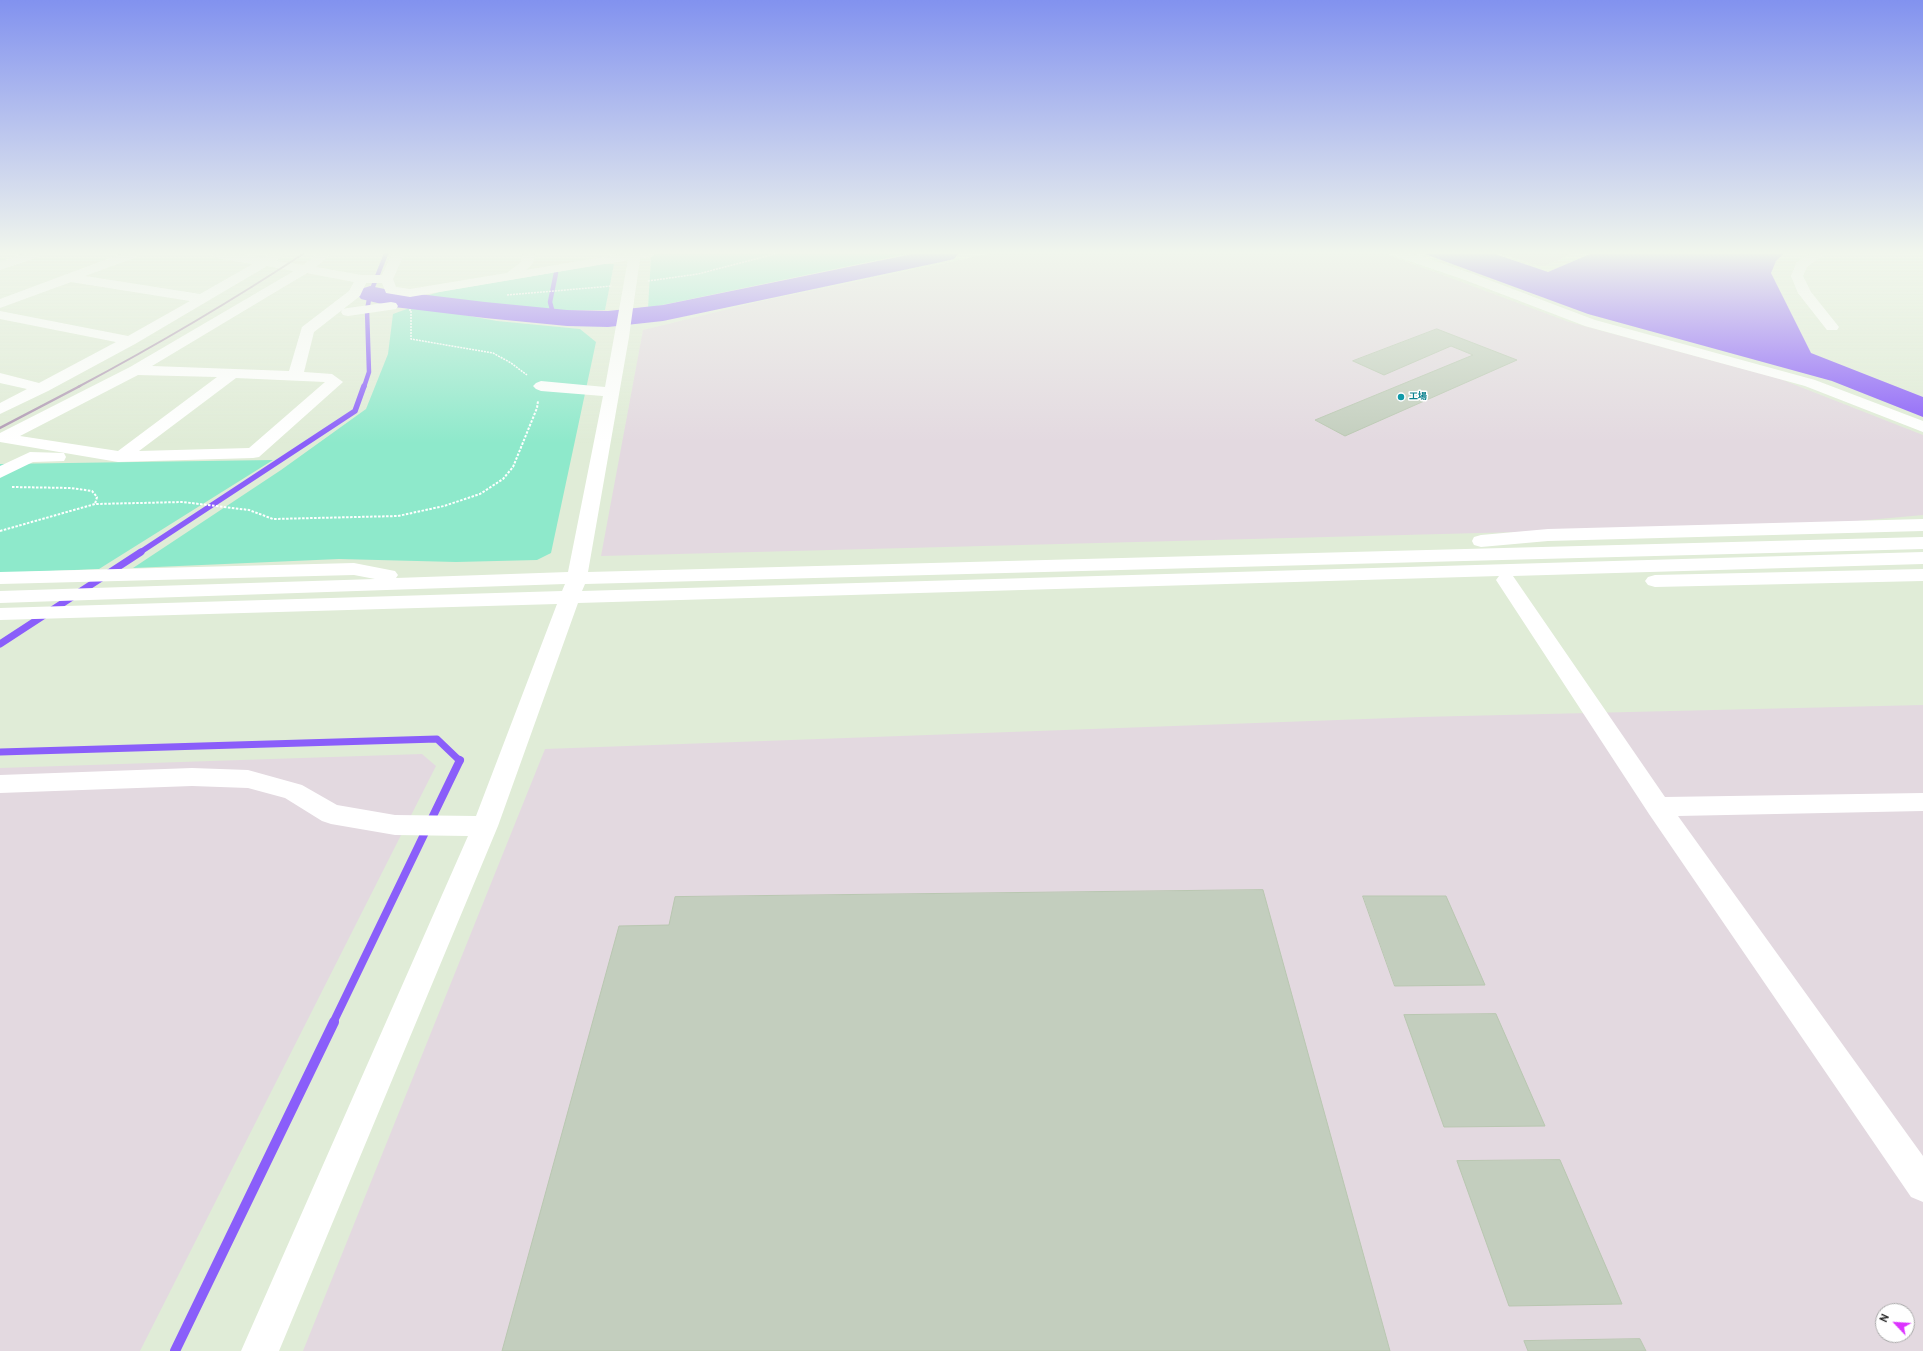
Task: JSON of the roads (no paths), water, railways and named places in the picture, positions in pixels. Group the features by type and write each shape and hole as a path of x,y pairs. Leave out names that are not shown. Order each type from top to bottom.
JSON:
{"street":[{"path":"10,317 130,341"},
{"path":"0,410 172,317"},
{"path":"225,317 136,370 3,438 121,457 233,373"},
{"path":"295,376 307,330 324,317"},
{"path":"260,1351 485,826 573,588 612,392 625,317"},
{"path":"1574,317 1590,323 1810,383 1923,427"},
{"path":"1824,317 1832,327"},
{"path":"4,480 30,456 121,457 253,454 335,382 327,377 136,370"},
{"path":"0,378 43,388"},
{"path":"541,386 612,392"},
{"path":"1377,557 1474,542 1548,535 1923,525"},
{"path":"3,623 42,627 244,620 403,603 573,588 1377,557 1898,544 1922,559"},
{"path":"1462,572 1506,580 1593,583 1922,559"},
{"path":"0,597 432,583 573,588 1462,572 1922,559"},
{"path":"0,578 354,569 432,583"},
{"path":"1506,580 1658,807 1923,1185"},
{"path":"3,623 70,612 403,603"},
{"path":"0,784 192,777 248,779 293,791 331,814 395,825 485,826"},
{"path":"1658,807 1923,802"}],"waterway":[{"path":"364,387 369,372 367,317"},
{"path":"557,317 608,319 626,317"},
{"path":"139,553 355,411 364,386"},
{"path":"0,644 141,552"},
{"path":"0,752 437,739 460,761"},
{"path":"333,1023 460,761"},
{"path":"175,1351 334,1022"}],"railway":[{"path":"78,387 202,317"},
{"path":"0,428 80,386"}],"place":[{"name":"工場","path":"1401,397"}]}
